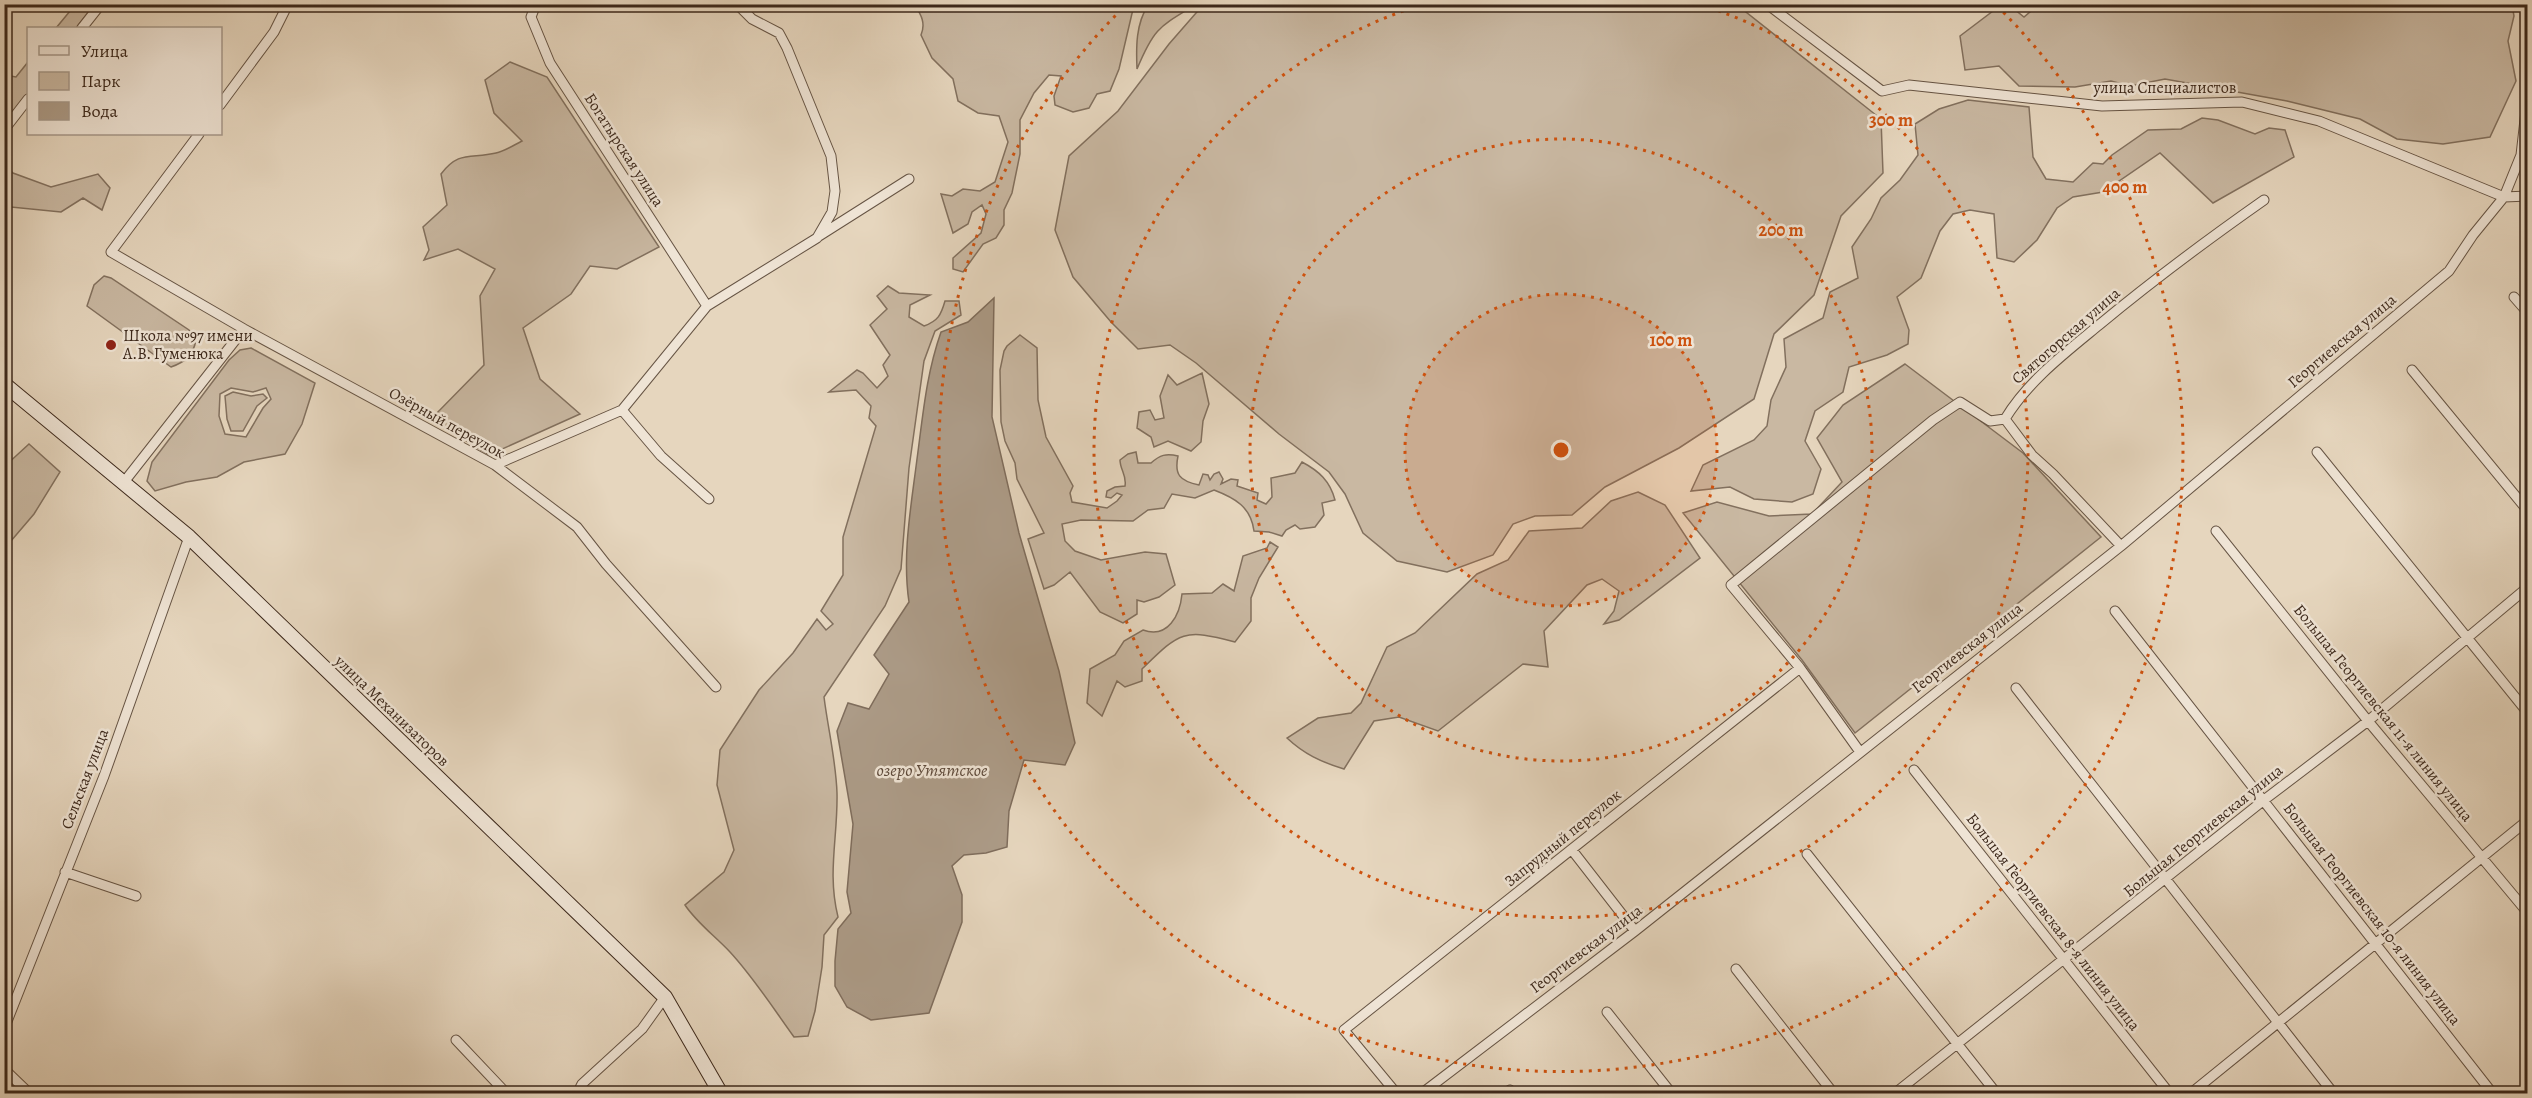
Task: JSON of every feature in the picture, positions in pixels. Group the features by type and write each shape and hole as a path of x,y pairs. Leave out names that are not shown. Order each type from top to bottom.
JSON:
{"street":[{"path":"83,27 101,4"},
{"path":"222,102 274,32 288,4"},
{"name":"Богатырская улица","path":"536,4 531,17 550,63 707,306"},
{"path":"737,4 752,19 778,33 831,156 835,191 832,212 817,238"},
{"name":"улица Специалистов","path":"1767,4 1882,91 1909,84 2102,105 2242,102 2319,121 2504,197"},
{"name":"Георгиевская улица","path":"1421,1094 1635,931 2121,546 2449,271 2473,235 2504,197 2521,154 2528,93"},
{"path":"4,130 27,100"},
{"name":"Озёрный переулок","path":"198,135 111,252 244,329 495,465 577,527 606,564 716,687"},
{"path":"495,465 622,410 707,306 909,179"},
{"path":"2504,197 2528,196"},
{"name":"Святогорская улица","path":"2005,419 2019,397 2064,354 2164,272 2264,200"},
{"path":"2514,297 2528,313"},
{"path":"124,482 244,329"},
{"path":"2412,370 2528,512"},
{"name":"улица Механизаторов","path":"4,384 189,537 665,997 721,1094"},
{"path":"1860,752 1800,668 1731,585 1933,420 1960,402 1990,421 2005,419 2032,455 2121,546"},
{"path":"622,410 661,456 709,499"},
{"path":"2317,452 2528,713"},
{"name":"Большая Георгиевская 11-я линия улица","path":"2216,531 2368,721 2528,913"},
{"name":"Сельская улица","path":"4,1029 104,776 189,537"},
{"name":"Большая Георгиевская улица","path":"1894,1094 2264,800 2368,721 2528,587"},
{"name":"Большая Георгиевская 10-я линия улица","path":"2115,611 2493,1094"},
{"name":"Запрудный переулок","path":"1397,1094 1344,1030 1800,668"},
{"path":"2016,688 2334,1094"},
{"name":"Большая Георгиевская 8-я линия улица","path":"1914,770 2170,1094"},
{"path":"2190,1094 2528,820"},
{"path":"1572,850 1635,931"},
{"path":"1807,854 1997,1094"},
{"path":"65,872 136,896"},
{"path":"1736,969 1834,1094"},
{"path":"577,1094 582,1084 642,1029 665,997"},
{"path":"1607,1012 1672,1094"},
{"path":"456,1040 507,1094"},
{"path":"4,1069 30,1094"}],"green space":[{"path":"75,5 94,5 77,27 57,27"},
{"path":"915,5 1134,5 1119,69 1110,91 1097,94 1089,108 1073,112 1055,105 1054,96 1061,76 1049,75 1034,93 1020,120 1020,154 1012,193 1004,210 1004,225 996,238 983,244 963,272 953,269 953,258 981,233 986,214 982,205 972,212 968,224 953,233 941,194 952,196 963,189 980,191 995,182 1008,142 999,116 978,113 958,101 953,79 932,58 921,35 923,23"},
{"path":"1148,5 1195,5 1159,30 1148,45 1137,69 1139,28"},
{"path":"1203,5 1737,5 1881,119 1883,173 1841,216 1814,295 1774,334 1754,399 1679,448 1605,487 1572,515 1535,516 1513,524 1493,555 1447,572 1397,561 1363,533 1345,494 1329,472 1279,434 1196,363 1170,345 1138,349 1111,322 1073,277 1055,230 1069,156 1118,111 1169,44"},
{"path":"2001,5 2009,5 2024,17 2038,5 2512,5 2514,16 2508,41 2516,81 2490,137 2443,144 2397,139 2360,119 2287,101 2165,79 2130,86 2111,81 2075,87 2019,86 1999,66 1965,70 1960,36"},
{"path":"510,62 547,77 659,247 617,269 590,266 571,294 523,328 540,379 580,414 489,455 431,419 484,365 480,296 495,269 458,249 424,260 429,250 423,227 447,205 441,174 448,166 460,158 499,152 522,141 494,113 485,80"},
{"path":"27,63 27,94 4,123 4,75 16,77"},
{"path":"1968,100 2029,107 2033,157 2046,179 2073,182 2093,163 2103,164 2148,130 2181,129 2202,118 2218,120 2255,134 2269,128 2285,130 2294,157 2213,203 2160,153 2103,192 2073,197 2057,208 2037,240 2014,262 1997,258 1994,214 1970,210 1953,214 1940,231 1921,278 1897,297 1909,330 1908,344 1887,355 1849,367 1843,392 1815,411 1805,441 1821,469 1813,494 1792,502 1754,499 1730,487 1691,491 1703,465 1754,440 1767,426 1771,400 1786,367 1784,339 1823,318 1830,292 1858,278 1852,247 1871,219 1881,198 1900,180 1918,155 1915,124 1939,109"},
{"path":"5,165 13,173 51,187 98,174 110,188 102,210 83,198 61,212 11,207 5,213"},
{"path":"104,276 111,278 189,330 196,340 188,358 171,367 87,306 94,285"},
{"path":"888,286 899,293 930,295 910,305 909,317 924,326 938,317 945,301 959,301 961,315 935,331 924,361 909,468 901,569 885,606 824,697 836,781 837,809 833,885 838,917 824,935 822,967 815,1011 808,1036 794,1037 739,962 685,905 724,872 734,850 717,785 720,750 759,690 793,653 817,619 826,630 833,624 821,611 843,575 843,537 876,426 869,418 871,406 856,390 829,392 857,370 877,388 888,376 883,365 890,355 870,325 887,309 877,296"},
{"path":"1020,335 1037,348 1038,400 1046,437 1073,486 1070,493 1072,502 1107,508 1117,501 1122,495 1117,493 1111,498 1106,497 1107,491 1125,486 1120,460 1136,452 1138,463 1151,463 1160,456 1178,456 1177,468 1180,476 1199,485 1203,474 1208,475 1210,480 1214,474 1219,472 1223,479 1221,484 1231,479 1238,480 1237,486 1258,493 1257,500 1266,504 1272,497 1271,478 1295,473 1302,462 1323,477 1335,500 1322,503 1324,515 1315,527 1300,529 1295,525 1286,530 1282,536 1254,531 1249,516 1241,504 1214,490 1195,498 1172,494 1164,508 1148,510 1133,521 1081,520 1062,524 1065,541 1075,551 1101,560 1145,552 1166,554 1175,585 1159,597 1144,602 1137,600 1137,614 1123,623 1100,612 1070,572 1054,585 1044,589 1028,539 1044,533 1017,479 1015,463 1005,441 1001,422 1000,370 1004,351"},
{"path":"251,348 315,383 302,424 285,454 244,462 217,477 186,482 155,491 147,481 152,462 229,360 240,350","holes":["231,388 253,392 266,388 271,399 246,437 225,434 219,416 220,394"]},
{"path":"1905,364 2023,453 2101,537 1855,733 1802,660 1683,513 1717,502 1769,516 1812,514 1842,482 1817,438 1843,405"},
{"path":"1202,373 1209,404 1203,421 1201,442 1191,451 1168,441 1154,447 1151,437 1137,428 1139,412 1150,410 1155,420 1164,418 1160,396 1168,375 1177,385"},
{"path":"233,392 251,396 263,394 267,398 257,406 243,431 231,431 227,419 225,396"},
{"path":"29,444 60,472 34,514 5,548 5,466"},
{"path":"1638,492 1665,505 1700,558 1619,620 1604,624 1614,611 1619,591 1602,579 1587,585 1544,631 1548,667 1523,664 1438,731 1399,717 1374,721 1344,769 1313,757 1287,738 1318,718 1351,713 1361,703 1387,647 1415,633 1477,574 1508,560 1529,531 1582,528 1611,501"},
{"path":"1270,542 1278,547 1259,578 1251,598 1251,621 1235,642 1204,635 1183,636 1165,647 1142,669 1142,681 1125,687 1117,681 1102,716 1087,703 1090,669 1115,655 1124,641 1143,630 1152,632 1166,628 1179,610 1182,594 1212,593 1223,584 1234,591 1243,556 1267,548"}],"water":[{"name":"озеро Утятское","path":"994,298 992,417 1019,533 1059,671 1075,743 1065,765 1024,760 1009,811 1007,847 986,853 964,855 952,866 962,895 962,922 929,1013 871,1020 847,1007 835,986 838,929 851,913 847,892 853,824 837,731 848,703 869,709 889,674 874,655 909,602 906,567 910,513 926,395 941,332 968,322"}],"place":[{"name":"Школа №97 имени А.В. Гуменюка","path":"111,345"}]}
